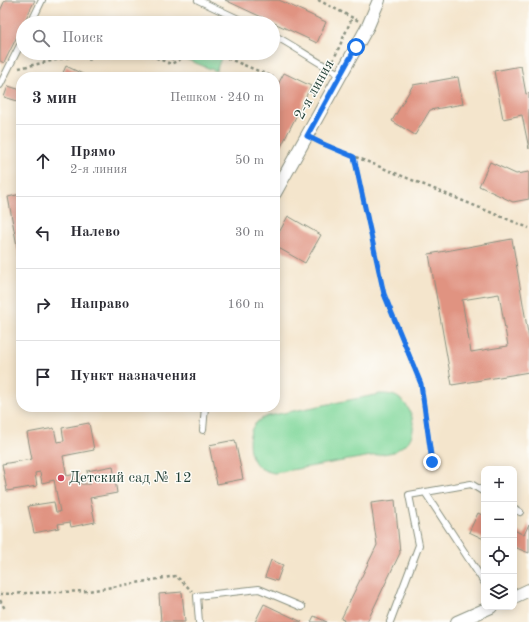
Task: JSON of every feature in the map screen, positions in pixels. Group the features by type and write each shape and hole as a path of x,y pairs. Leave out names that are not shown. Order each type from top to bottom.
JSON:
{"street":[{"name":"2-я линия","path":"280,184 342,75 368,26 379,0"},
{"path":"517,596 529,590"},
{"path":"457,622 484,610"}],"lane":[{"path":"34,16 42,0"},
{"path":"198,0 232,16"},
{"path":"280,38 290,43 329,69 342,75"},
{"path":"0,85 16,53"},
{"path":"203,430 205,412"},
{"path":"390,622 419,545 409,495 471,484 481,490"},
{"path":"425,492 481,577"},
{"path":"199,622 197,596 259,589 302,607"}],"path":[{"path":"318,0 368,26"},
{"path":"7,70 58,60"},
{"path":"162,60 171,64 179,60"},
{"path":"232,60 261,72"},
{"path":"307,136 354,157 529,228"},
{"path":"354,157 384,294 421,384 432,462"},
{"path":"0,594 89,591 176,576 197,596"},
{"path":"0,600 5,609"}],"green space":[{"path":"188,60 220,60 216,71"},
{"path":"380,394 392,395 401,399 412,417 413,431 411,437 407,443 394,452 274,473 266,471 257,465 251,454 249,441 250,435 255,424 261,419 268,416"}],"building":[{"path":"5,0 35,0 27,16 16,16 16,39 4,63 0,61 0,11"},
{"path":"225,0 279,0 326,22 317,43 280,26 280,16 259,16"},
{"path":"66,66 79,72 63,72"},
{"path":"521,66 526,94 529,93 529,149 522,115 503,119 494,71"},
{"path":"284,73 311,86 280,149 280,81"},
{"path":"458,77 463,104 430,110 415,135 392,121 413,85"},
{"path":"8,86 16,88 16,101 4,97"},
{"path":"490,162 516,174 529,172 529,199 513,202 479,186"},
{"path":"16,195 16,241 8,197"},
{"path":"288,216 321,235 305,263 280,249 280,231"},
{"path":"512,239 529,339 529,372 452,385 429,254","holes":["499,294 508,346 471,352 462,300"]},
{"name":"Детский сад № 12","path":"89,423 94,450 63,456 67,476 79,473 81,484 90,484 87,471 113,466 117,493 90,498 95,522 71,527 70,522 58,524 59,528 34,533 28,506 54,502 56,512 60,512 54,480 42,483 40,472 35,473 37,486 7,491 2,464 32,459 27,433 54,428 57,442 64,441 62,428"},
{"path":"235,440 243,479 217,484 209,445"},
{"path":"395,500 400,553 367,622 343,622 344,620 341,619 377,545 371,503"},
{"path":"478,513 481,514 481,538 469,532"},
{"path":"529,524 529,553 517,548 517,532 524,535"},
{"path":"271,560 283,565 277,581 265,577"},
{"path":"182,592 185,622 161,622 159,594"},
{"path":"264,604 302,622 255,622"},
{"path":"314,616 327,622 311,622"}],"place":[{"name":"Детский сад № 12","path":"61,478"}],"route":[{"path":"356,47 342,75 307,136 354,157 384,294 421,384 432,462"}]}
